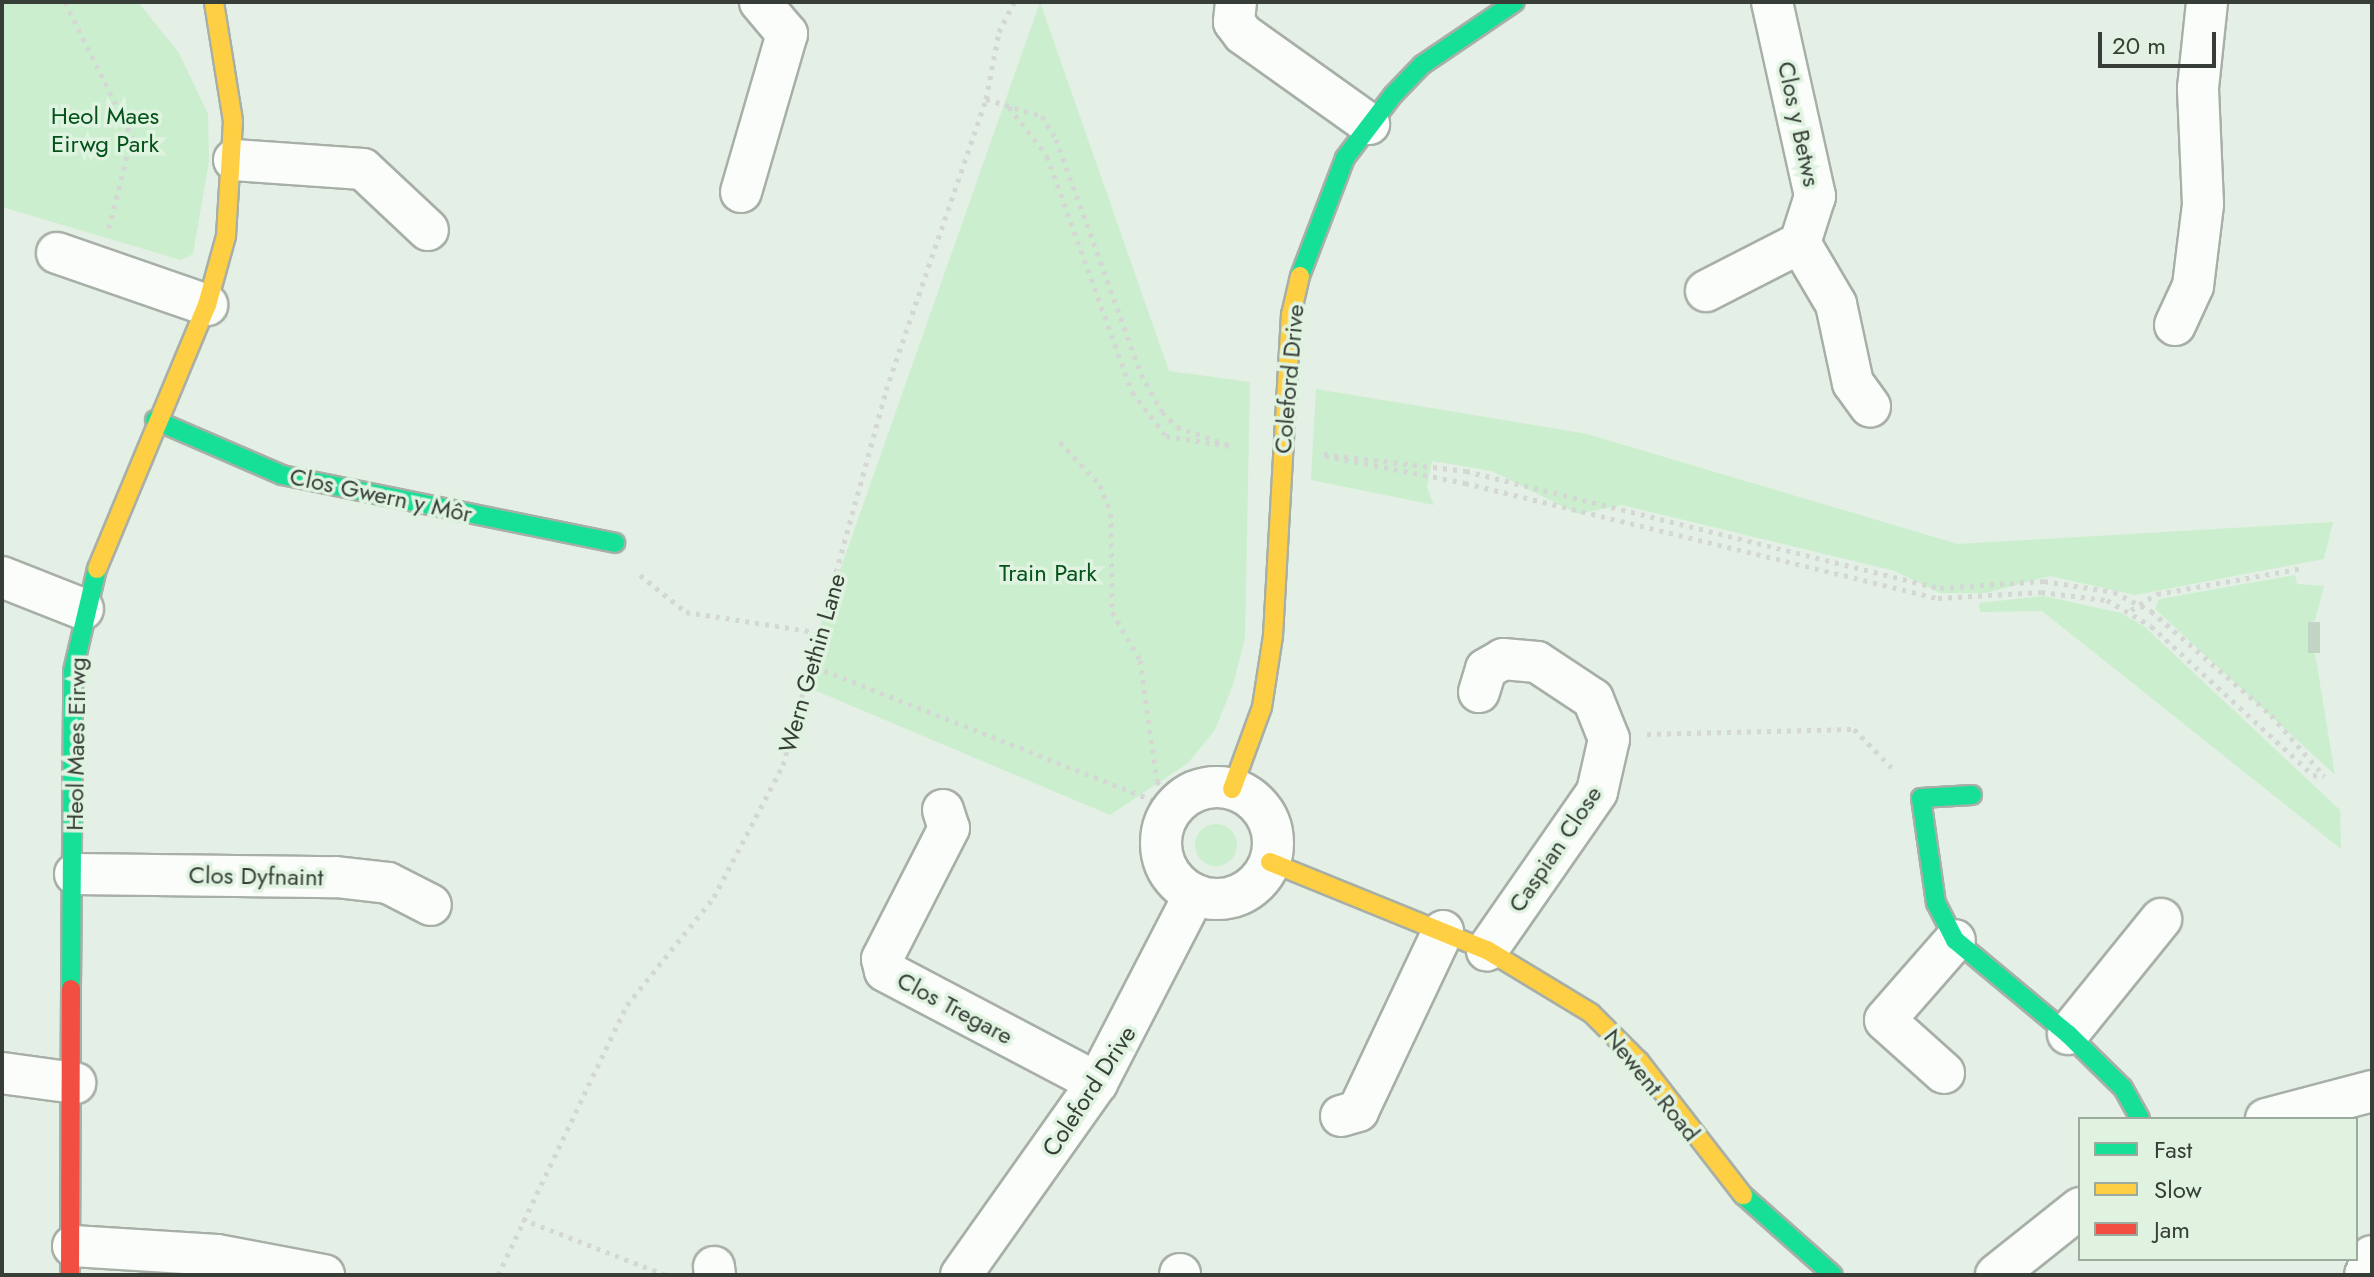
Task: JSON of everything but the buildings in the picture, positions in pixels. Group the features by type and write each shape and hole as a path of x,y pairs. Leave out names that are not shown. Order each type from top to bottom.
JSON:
{"street":[{"name":"Heol Maes Eirwg","path":"72,1260 75,1083 73,671 83,609 123,488 207,305 226,236 234,160 214,2"},
{"path":"741,192 787,34 760,2"},
{"path":"1236,2 1234,22 1243,34 1369,124"},
{"name":"Coleford Drive","path":"1232,789 1262,707 1273,636 1291,315 1307,242 1345,158 1369,124 1422,65 1515,2"},
{"name":"Clos y Betws","path":"1772,2 1815,196 1800,243"},
{"path":"2175,325 2193,286 2203,204 2198,88 2207,2"},
{"path":"234,160 363,169 401,198 428,230"},
{"path":"1706,291 1800,243 1836,304 1853,383 1870,406"},
{"path":"57,253 207,305"},
{"name":"Clos Gwern y Môr","path":"155,420 282,475 615,543"},
{"path":"2,577 83,609"},
{"path":"1479,692 1486,669 1503,659 1537,662 1569,679 1607,720"},
{"name":"Caspian Close","path":"1487,950 1597,792 1607,766 1607,720"},
{"path":"1232,789 1263,811 1273,843 1270,862 1245,891 1227,899 1194,895 1172,876 1161,849 1174,809 1193,792 1232,789"},
{"path":"1972,795 1921,798 1936,903 1955,940 2068,1034 2123,1088 2139,1117"},
{"name":"Clos Tregare","path":"943,810 949,828 882,959 885,971 1097,1083"},
{"name":"Newent Road","path":"1270,862 1487,950 1548,983 1615,1034 1750,1205 1833,1275"},
{"name":"Clos Dyfnaint","path":"75,874 336,877 388,883 431,905"},
{"name":"Coleford Drive","path":"961,1275 1097,1083 1194,895"},
{"path":"2068,1034 2161,919"},
{"path":"1341,1116 1358,1111 1443,931"},
{"path":"1944,1073 1885,1020 1955,940"},
{"path":"2,1073 75,1083"},
{"path":"2274,1117 2372,1091"},
{"path":"1996,1275 2078,1210"},
{"path":"2365,1275 2372,1256"},
{"path":"72,1260 275,1269 324,1275"}],"path":[{"path":"65,2 132,137 96,266"},
{"name":"Wern Gethin Lane","path":"498,1275 522,1219 627,1005 714,897 783,765 815,667 886,390 986,99 999,32 1014,2"},
{"path":"986,99 1042,116 1056,139 1141,374 1162,412 1177,427 1231,446 1166,436 1132,392 1047,156 1009,107"},
{"path":"1060,442 1100,485 1111,513 1112,612 1140,660 1157,781 1174,809"},
{"path":"1322,454 1466,471 1940,588 2079,583 2139,603 2271,715 2324,776 2313,775 2131,611 2107,600 2041,592 1938,598 1322,454"},
{"path":"615,543 645,581 686,612 822,633"},
{"path":"2131,611 2139,603 2303,568"},
{"path":"815,667 1174,809"},
{"path":"1607,720 1643,735 1854,729 1921,798"},
{"path":"522,1219 666,1275"}],"green space":[{"name":"Heol Maes Eirwg Park","path":"2,2 138,2 179,53 208,114 209,161 193,254 181,260 2,207"},
{"name":"Train Park","path":"1040,2 1169,371 1250,382 1245,638 1233,685 1215,730 1188,763 1110,815 800,684"},
{"path":"1316,389 1587,434 1958,544 2333,522 2324,559 2135,595 2050,576 1986,593 1940,593 1895,571 1622,505 1578,514 1492,471 1432,461 1427,488 1434,505 1311,480"},
{"path":"2295,575 2297,584 2324,586 2315,621 2308,622 2310,653 2315,653 2335,775 2155,609 2159,599"},
{"path":"2044,596 2121,613 2146,628 2340,810 2341,849 2042,611 1980,612 1979,603"},
{"path":"1216,824 1231,830 1237,845 1231,860 1216,866 1201,860 1195,845 1201,830"}],"traffic: fast":[{"path":"1300,276 1345,158 1393,95 1422,65 1515,2"},
{"path":"155,420 282,475 615,543"},
{"path":"71,989 73,671 97,569"},
{"path":"1972,795 1921,798 1936,903 1955,940 2068,1034 2123,1088 2139,1117"},
{"path":"1743,1195 1833,1275"}],"traffic: slow":[{"path":"97,569 207,305 226,236 233,121 214,2"},
{"path":"1232,789 1262,707 1273,636 1291,315 1300,276"},
{"path":"1270,862 1487,950 1591,1013 1639,1061 1743,1195"}],"traffic: jam":[{"path":"70,1275 71,989"}]}
